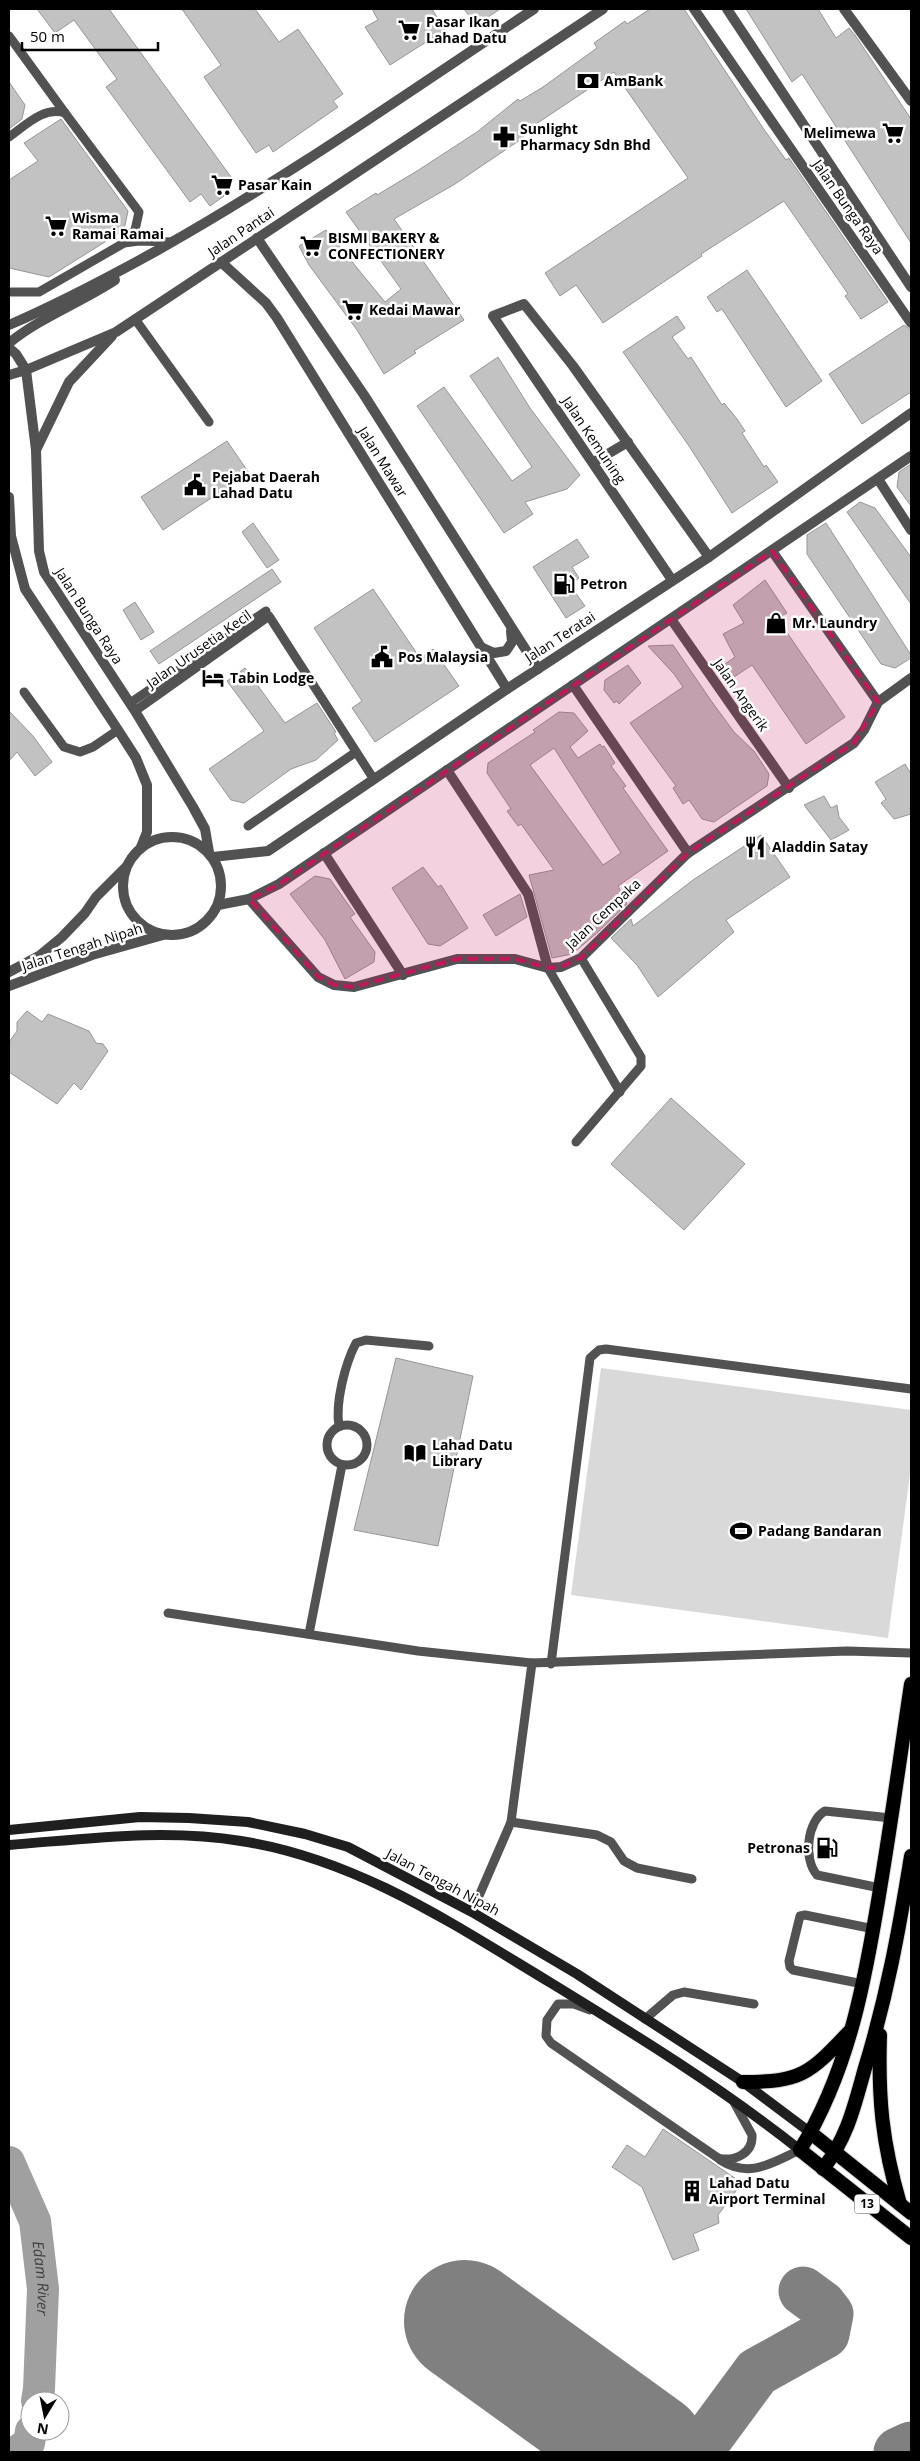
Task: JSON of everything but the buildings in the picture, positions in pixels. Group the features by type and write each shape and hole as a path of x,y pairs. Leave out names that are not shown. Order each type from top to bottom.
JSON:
{"highway":[{"path":"800,2150 837,2076 863,1984 874,1928 911,1684"},
{"path":"823,2169 836,2152 853,2113 882,2012 897,1946 911,1856"},
{"path":"882,2012 879,2086 881,2121 900,2204"},
{"path":"743,2082 776,2082 794,2078 822,2060 852,2028"},
{"name":"13","path":"810,2133 911,2213"},
{"name":"13","path":"800,2150 911,2238"}],"main road":[{"name":"Jalan Tengah Nipah","path":"9,1830 140,1818 248,1822 305,1834 348,1847 472,1912 577,1974 743,2082 810,2133"},
{"path":"9,1846 137,1835 179,1834 241,1840 299,1853 335,1865 386,1887 461,1929 597,2012 732,2100 800,2150"}],"street":[{"name":"Jalan Pantai","path":"9,324 46,309 160,249 263,188 534,9"},
{"name":"Jalan Pantai","path":"9,376 116,332 603,9"},
{"name":"Jalan Bunga Raya","path":"694,9 911,323"},
{"name":"Jalan Bunga Raya","path":"727,9 911,287"},
{"path":"844,9 911,102"},
{"name":"Jalan Mawar","path":"257,238 366,399 538,669"},
{"path":"9,344 27,328 99,291 160,249"},
{"name":"Jalan Mawar","path":"221,262 266,303 277,318 507,689"},
{"name":"Jalan Kemuning","path":"628,442 574,366 524,304 493,316 594,462 672,580"},
{"path":"36,450 69,382 116,332"},
{"path":"9,348 16,354 26,370"},
{"name":"Jalan Bunga Raya","path":"26,370 36,450 38,551 44,572 132,707 201,822 205,830 211,855"},
{"name":"Jalan Teratai","path":"211,855 268,851 373,778 672,580 710,557 911,413"},
{"path":"594,462 628,442 710,557"},
{"path":"218,905 249,899 279,884 911,456"},
{"path":"878,479 911,530"},
{"path":"9,498 9,529 25,589 136,758 147,785 147,832 141,847 126,867 123,882 127,906 141,925 163,935 185,934 205,923 218,905 221,889 220,873 211,855 199,845 178,838 157,840 141,847"},
{"path":"772,551 878,702"},
{"name":"Jalan Angerik","path":"671,619 789,788"},
{"path":"482,648 494,653 506,651 510,647 513,636 509,625"},
{"name":"Jalan Cempaka","path":"249,899 318,977 334,985 354,987 457,959 515,959 548,968 561,968 581,958 688,853 789,788 854,743 864,730 878,702 911,678"},
{"path":"573,685 688,853"},
{"path":"447,770 528,894 548,968"},
{"path":"324,853 403,975"},
{"name":"Jalan Tengah Nipah","path":"9,972 39,956 62,937 85,913 96,897 126,867"},
{"name":"Jalan Tengah Nipah","path":"9,986 92,955 163,935"}],"lane":[{"path":"9,36 139,212 136,230 124,243 39,292 9,292"},
{"path":"9,136 47,111 57,110 65,113"},
{"path":"124,243 138,241 173,242"},
{"path":"135,320 209,422"},
{"name":"Jalan Urusetia Kecil","path":"132,707 266,611"},
{"name":"Jalan Urusetia Kecil","path":"132,707 269,616 373,778"},
{"path":"24,692 64,747 80,752 93,747 118,730"},
{"path":"248,826 356,752"},
{"path":"576,1142 638,1072 641,1066 641,1057 581,958"},
{"path":"548,968 620,1092"},
{"path":"339,1426 337,1408 351,1352 356,1343 366,1340 429,1346"},
{"path":"551,1664 590,1358 599,1350 606,1349 911,1389"},
{"path":"346,1424 360,1429 367,1443 366,1451 357,1462 342,1465 328,1455 326,1446 327,1438 331,1431 346,1424"},
{"path":"309,1634 342,1465"},
{"path":"168,1613 418,1650 532,1663 551,1664 847,1651 911,1653"},
{"path":"472,1912 511,1822 532,1663"},
{"path":"880,1888 817,1875 811,1868 809,1858 813,1823 817,1816 825,1810 891,1818"},
{"path":"511,1822 597,1835 611,1842 624,1861 630,1864 692,1879"},
{"path":"863,1984 793,1970 790,1967 789,1961 800,1916 805,1915 874,1928"},
{"path":"645,2019 673,1995 684,1992 754,2004"},
{"path":"597,2012 574,2004 558,2004 547,2020 546,2036 551,2043 718,2158 734,2167 753,2169 800,2150"},
{"path":"718,2158 731,2160 743,2155 748,2150 752,2140 752,2135 732,2100"}],"highlighted area":[{"path":"772,551 878,702 854,743 688,853 581,958 561,967 548,968 515,959 457,959 354,987 334,985 318,977 249,899 279,884"}],"shaded area":[{"name":"Padang Bandaran","path":"601,1368 911,1410 911,1467 888,1638 571,1595"}],"waterway":[{"name":"Edam River","path":"9,2162 35,2221 43,2289 39,2391"},
{"name":"Edam River","path":"16,2452 29,2441"}],"taxiway":[{"path":"698,2452 757,2372 825,2334 829,2314 822,2305 803,2291"},
{"path":"898,2452 911,2446"}],"runway":[{"path":"465,2321 646,2452"}],"place":[{"name":"Pasar Ikan Lahad Datu","path":"409,30"},
{"name":"AmBank","path":"588,81"},
{"name":"Melimewa","path":"893,133"},
{"name":"Sunlight Pharmacy Sdn Bhd","path":"504,137"},
{"name":"Pasar Kain","path":"222,185"},
{"name":"Wisma Ramai Ramai","path":"56,226"},
{"name":"BISMI BAKERY & CONFECTIONERY","path":"311,246"},
{"name":"Kedai Mawar","path":"353,310"},
{"name":"Pejabat Daerah Lahad Datu","path":"195,485"},
{"name":"Petron","path":"564,584"},
{"name":"Mr. Laundry","path":"776,623"},
{"name":"Pos Malaysia","path":"382,657"},
{"name":"Tabin Lodge","path":"213,678"},
{"name":"Aladdin Satay","path":"755,847"},
{"name":"Lahad Datu Library","path":"415,1453"},
{"name":"Padang Bandaran","path":"741,1531"},
{"name":"Petronas","path":"827,1848"},
{"name":"Lahad Datu Airport Terminal","path":"692,2191"}]}
